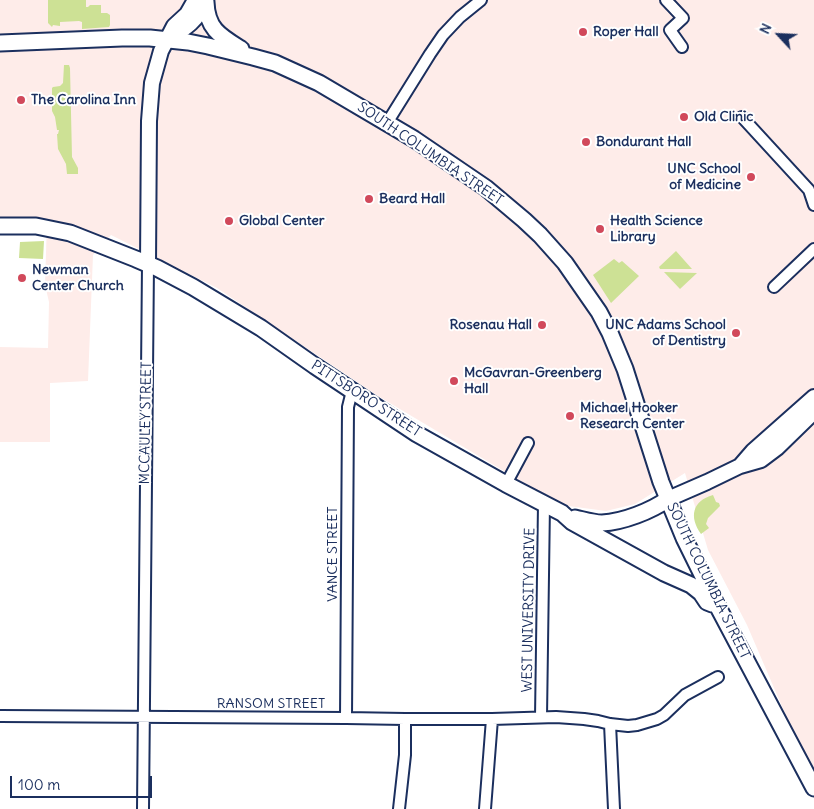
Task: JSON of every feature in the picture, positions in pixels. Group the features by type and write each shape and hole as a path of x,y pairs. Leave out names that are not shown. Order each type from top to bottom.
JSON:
{"main road":[{"path":"167,40 185,29 197,16 202,1"},
{"path":"202,1 214,30 221,37 253,57"},
{"name":"SOUTH COLUMBIA STREET","path":"0,43 150,38 208,46 274,63 319,83 387,123 497,197 520,216 564,263 599,312 610,333 668,499 684,538 718,607 814,788"},
{"name":"MCCAULEY STREET","path":"148,264 150,100 160,51 167,40"},
{"name":"PITTSBORO STREET","path":"0,226 36,226 70,233 148,264 193,287 244,318 417,434 562,513 572,522 664,573 691,585 707,602 718,607"},
{"path":"740,466 753,451 814,396"},
{"path":"562,513 586,521 601,523 610,522 656,507 668,499 740,466 761,460 814,412"}],"street":[{"path":"387,123 443,35 460,17 481,0"},
{"path":"666,0 683,18 670,30 682,47"},
{"path":"742,117 809,190 814,205"},
{"path":"774,287 814,249"},
{"name":"MCCAULEY STREET","path":"143,809 148,264"},
{"name":"VANCE STREET","path":"346,718 348,407 352,391"},
{"path":"506,484 528,443"},
{"name":"WEST UNIVERSITY DRIVE","path":"542,717 544,504"},
{"name":"RANSOM STREET","path":"0,716 405,719 492,719 556,716 628,726 657,719 664,715 685,694 718,677"},
{"path":"400,809 405,755 405,719"},
{"path":"485,809 492,719"},
{"path":"610,724 614,809"}],"shaded area":[{"path":"0,0 814,0 814,768 793,732 747,625 708,550 685,473 635,504 606,511 561,505 378,396 217,288 111,235 93,255 88,381 50,383 50,442 0,442 0,347 48,348 49,302 45,285 47,221 0,220"}],"green space":[{"path":"48,0 86,0 86,7 101,5 101,13 110,15 110,25 109,27 82,29 82,22 79,21 60,22 60,26 53,25 52,27 48,23"},
{"path":"64,65 69,65 70,68 72,157 78,168 78,174 67,174 66,164 58,149 57,134 59,130 57,130 52,111 52,88 63,83"},
{"path":"44,241 43,259 19,258 20,242"},
{"path":"676,251 692,269 660,269 659,267"},
{"path":"614,259 619,263 622,261 639,276 611,303 593,275"},
{"path":"664,272 697,273 680,289"},
{"path":"713,495 720,506 708,518 706,524 709,528 701,534 695,522 695,510 701,501"}],"place":[{"name":"Roper Hall","path":"583,32"},
{"name":"The Carolina Inn","path":"21,100"},
{"name":"Old Clinic","path":"684,117"},
{"name":"Bondurant Hall","path":"586,142"},
{"name":"UNC School of Medicine","path":"751,177"},
{"name":"Beard Hall","path":"369,199"},
{"name":"Global Center","path":"229,221"},
{"name":"Health Science Library","path":"600,229"},
{"name":"Newman Center Church","path":"22,278"},
{"name":"Rosenau Hall","path":"542,325"},
{"name":"UNC Adams School of Dentistry","path":"736,333"},
{"name":"McGavran-Greenberg Hall","path":"454,381"},
{"name":"Michael Hooker Research Center","path":"570,416"}]}
